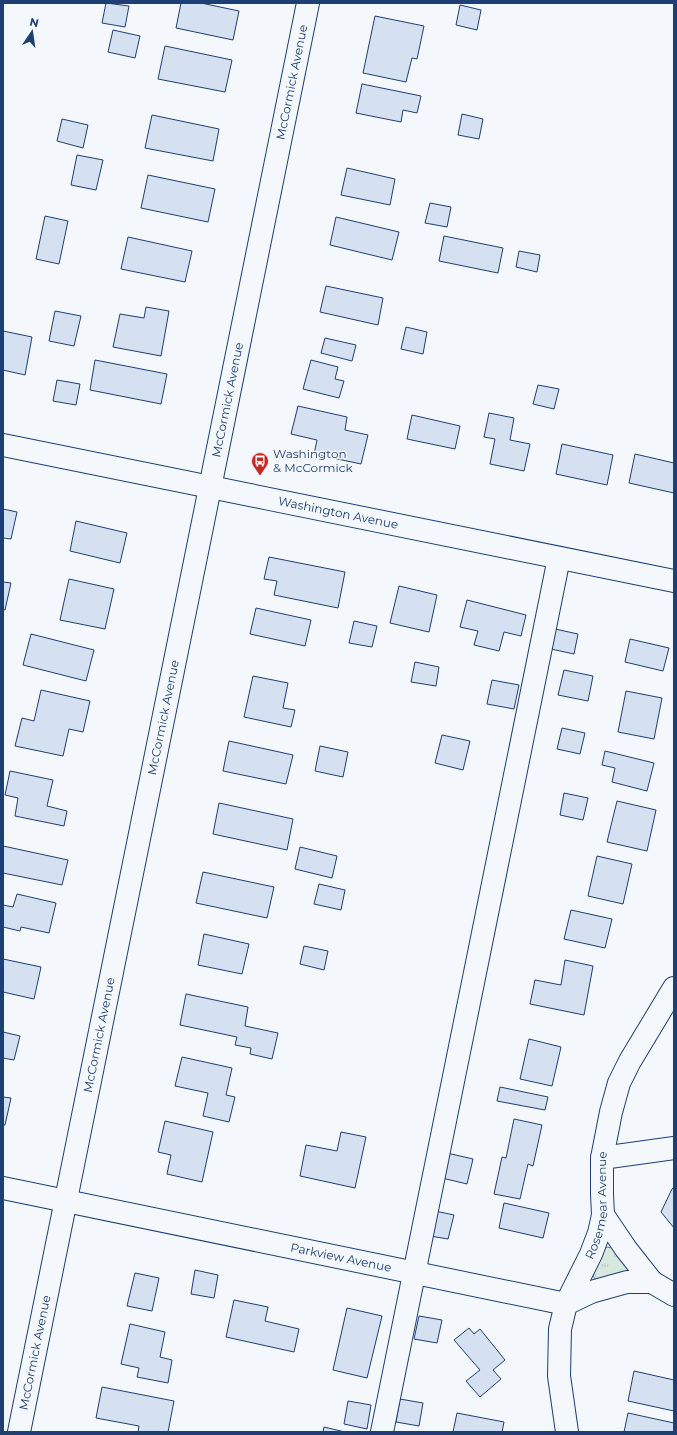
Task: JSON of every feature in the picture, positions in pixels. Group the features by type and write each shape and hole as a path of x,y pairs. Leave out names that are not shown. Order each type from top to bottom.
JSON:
{"street":[{"name":"McCormick Avenue","path":"19,1432 308,3"},
{"name":"Washington Avenue","path":"3,444 674,581"},
{"path":"382,1432 559,558"},
{"name":"Rosemear Avenue","path":"567,1432 559,1376 560,1329 566,1304 591,1254 599,1233 603,1215 602,1158 610,1119 619,1083 630,1061 674,988"},
{"path":"602,1158 674,1148"},
{"name":"Parkview Avenue","path":"3,1188 566,1304"},
{"path":"603,1215 626,1249 652,1282 674,1295"},
{"path":"566,1304 591,1292 627,1282 652,1282"}],"green space":[{"path":"607,1247 612,1248 629,1269 628,1273 598,1281 593,1276 594,1269 599,1256"}],"building":[{"path":"106,3 129,6 125,27 102,23"},
{"path":"181,3 201,3 239,11 233,40 176,28"},
{"path":"460,5 481,10 477,30 456,25"},
{"path":"375,16 424,26 417,59 412,58 406,82 363,73"},
{"path":"113,30 140,36 135,58 108,52"},
{"path":"165,46 232,60 225,92 158,79"},
{"path":"362,84 421,96 417,113 403,110 401,122 356,113"},
{"path":"462,114 483,119 479,139 458,135"},
{"path":"152,115 219,129 213,161 145,148"},
{"path":"62,119 88,125 83,148 57,141"},
{"path":"77,155 103,160 96,190 71,185"},
{"path":"347,168 395,179 390,205 341,195"},
{"path":"148,175 215,189 208,222 141,208"},
{"path":"430,203 451,207 447,227 425,223"},
{"path":"45,216 68,221 59,264 36,259"},
{"path":"336,217 399,232 392,260 330,245"},
{"path":"444,236 503,248 498,273 439,261"},
{"path":"128,237 192,251 185,282 121,269"},
{"path":"519,251 540,255 537,272 516,267"},
{"path":"326,286 383,298 378,325 320,312"},
{"path":"146,307 169,311 161,356 113,347 120,314 144,318"},
{"path":"55,311 81,316 74,346 49,341"},
{"path":"406,327 427,332 423,354 401,349"},
{"path":"3,331 32,337 25,375 3,370"},
{"path":"325,338 356,345 352,361 321,353"},
{"path":"95,360 167,374 161,404 90,390"},
{"path":"311,360 338,367 335,379 344,381 339,398 303,389"},
{"path":"57,380 80,384 76,405 53,401"},
{"path":"538,385 559,389 554,409 533,404"},
{"path":"298,406 347,417 345,430 368,435 361,464 314,454 317,440 291,434"},
{"path":"489,413 514,418 510,440 530,444 524,471 490,464 495,439 484,437"},
{"path":"412,415 460,426 455,449 407,439"},
{"path":"562,444 613,455 607,485 556,474"},
{"path":"635,454 674,463 674,493 629,483"},
{"path":"3,509 17,512 11,539 3,538"},
{"path":"76,521 127,533 120,563 70,551"},
{"path":"269,557 345,572 338,608 274,595 277,581 264,579"},
{"path":"69,579 114,589 105,629 60,620"},
{"path":"3,582 11,583 5,610 3,609"},
{"path":"399,586 437,595 429,632 390,623"},
{"path":"467,600 526,615 521,636 504,632 499,651 474,645 478,631 460,627"},
{"path":"256,608 311,620 305,646 250,634"},
{"path":"354,621 377,626 372,647 349,643"},
{"path":"555,629 578,634 574,654 551,649"},
{"path":"31,634 94,650 86,681 23,665"},
{"path":"630,639 669,648 663,671 625,662"},
{"path":"415,662 439,667 436,686 411,682"},
{"path":"564,670 593,676 588,701 558,695"},
{"path":"253,676 288,683 283,708 295,710 291,727 244,717"},
{"path":"492,680 519,685 514,709 487,704"},
{"path":"41,690 90,701 83,732 69,729 63,756 15,746 22,718 34,721"},
{"path":"626,691 662,698 654,739 618,732"},
{"path":"562,728 585,733 580,754 557,749"},
{"path":"442,735 470,741 463,770 435,763"},
{"path":"229,741 293,755 286,784 223,771"},
{"path":"320,746 348,752 343,777 315,771"},
{"path":"605,751 654,763 647,791 612,782 615,768 602,765"},
{"path":"10,771 53,780 47,806 67,811 64,826 15,816 18,798 5,795"},
{"path":"564,793 588,798 583,820 560,815"},
{"path":"617,801 656,810 647,851 607,842"},
{"path":"219,803 293,819 287,850 213,834"},
{"path":"3,846 68,860 62,885 3,873"},
{"path":"300,847 337,856 332,878 295,869"},
{"path":"597,856 632,864 623,904 588,896"},
{"path":"203,872 274,887 267,918 196,903"},
{"path":"319,884 345,890 341,910 314,904"},
{"path":"17,894 56,903 49,933 21,927 20,931 3,927 3,905 13,907"},
{"path":"571,910 612,919 605,948 564,939"},
{"path":"204,934 249,944 242,974 198,965"},
{"path":"304,946 328,951 324,970 300,964"},
{"path":"3,959 41,967 34,999 3,992"},
{"path":"565,960 593,966 584,1015 530,1004 535,980 561,985"},
{"path":"186,994 248,1007 245,1026 278,1033 272,1059 250,1054 251,1048 235,1045 237,1037 180,1025"},
{"path":"3,1032 20,1036 14,1060 3,1058"},
{"path":"529,1039 561,1047 552,1086 520,1079"},
{"path":"182,1057 232,1068 226,1095 235,1097 229,1122 203,1116 208,1093 175,1086"},
{"path":"500,1087 548,1097 545,1110 497,1101"},
{"path":"3,1097 11,1098 5,1125 3,1125"},
{"path":"514,1119 542,1125 533,1166 528,1164 520,1199 494,1194 502,1157 506,1158"},
{"path":"165,1121 213,1132 202,1182 167,1174 171,1155 158,1152"},
{"path":"341,1132 366,1137 355,1188 300,1176 306,1145 337,1151"},
{"path":"447,1153 473,1159 467,1184 442,1178"},
{"path":"674,1187 674,1228 661,1212"},
{"path":"504,1203 549,1213 543,1238 499,1228"},
{"path":"435,1211 454,1215 448,1239 430,1236"},
{"path":"195,1270 218,1275 214,1298 191,1294"},
{"path":"135,1273 159,1278 152,1311 127,1306"},
{"path":"234,1300 268,1307 265,1321 299,1329 294,1352 226,1337"},
{"path":"347,1308 382,1316 367,1378 333,1370"},
{"path":"419,1316 442,1320 437,1343 414,1339"},
{"path":"130,1324 165,1332 160,1357 172,1360 168,1383 137,1377 139,1368 121,1364"},
{"path":"469,1328 474,1334 480,1329 505,1360 493,1370 501,1379 480,1397 466,1381 480,1370 454,1340"},
{"path":"634,1371 674,1380 674,1411 628,1401"},
{"path":"102,1387 174,1401 168,1432 138,1432 139,1426 96,1418"},
{"path":"400,1399 423,1403 419,1426 396,1422"},
{"path":"348,1401 371,1405 367,1429 344,1424"},
{"path":"457,1413 504,1422 502,1432 453,1432"},
{"path":"628,1413 674,1423 674,1432 624,1432"},
{"path":"324,1427 345,1432 323,1432"}],"place":[{"name":"Washington & McCormick","path":"260,476"}]}
